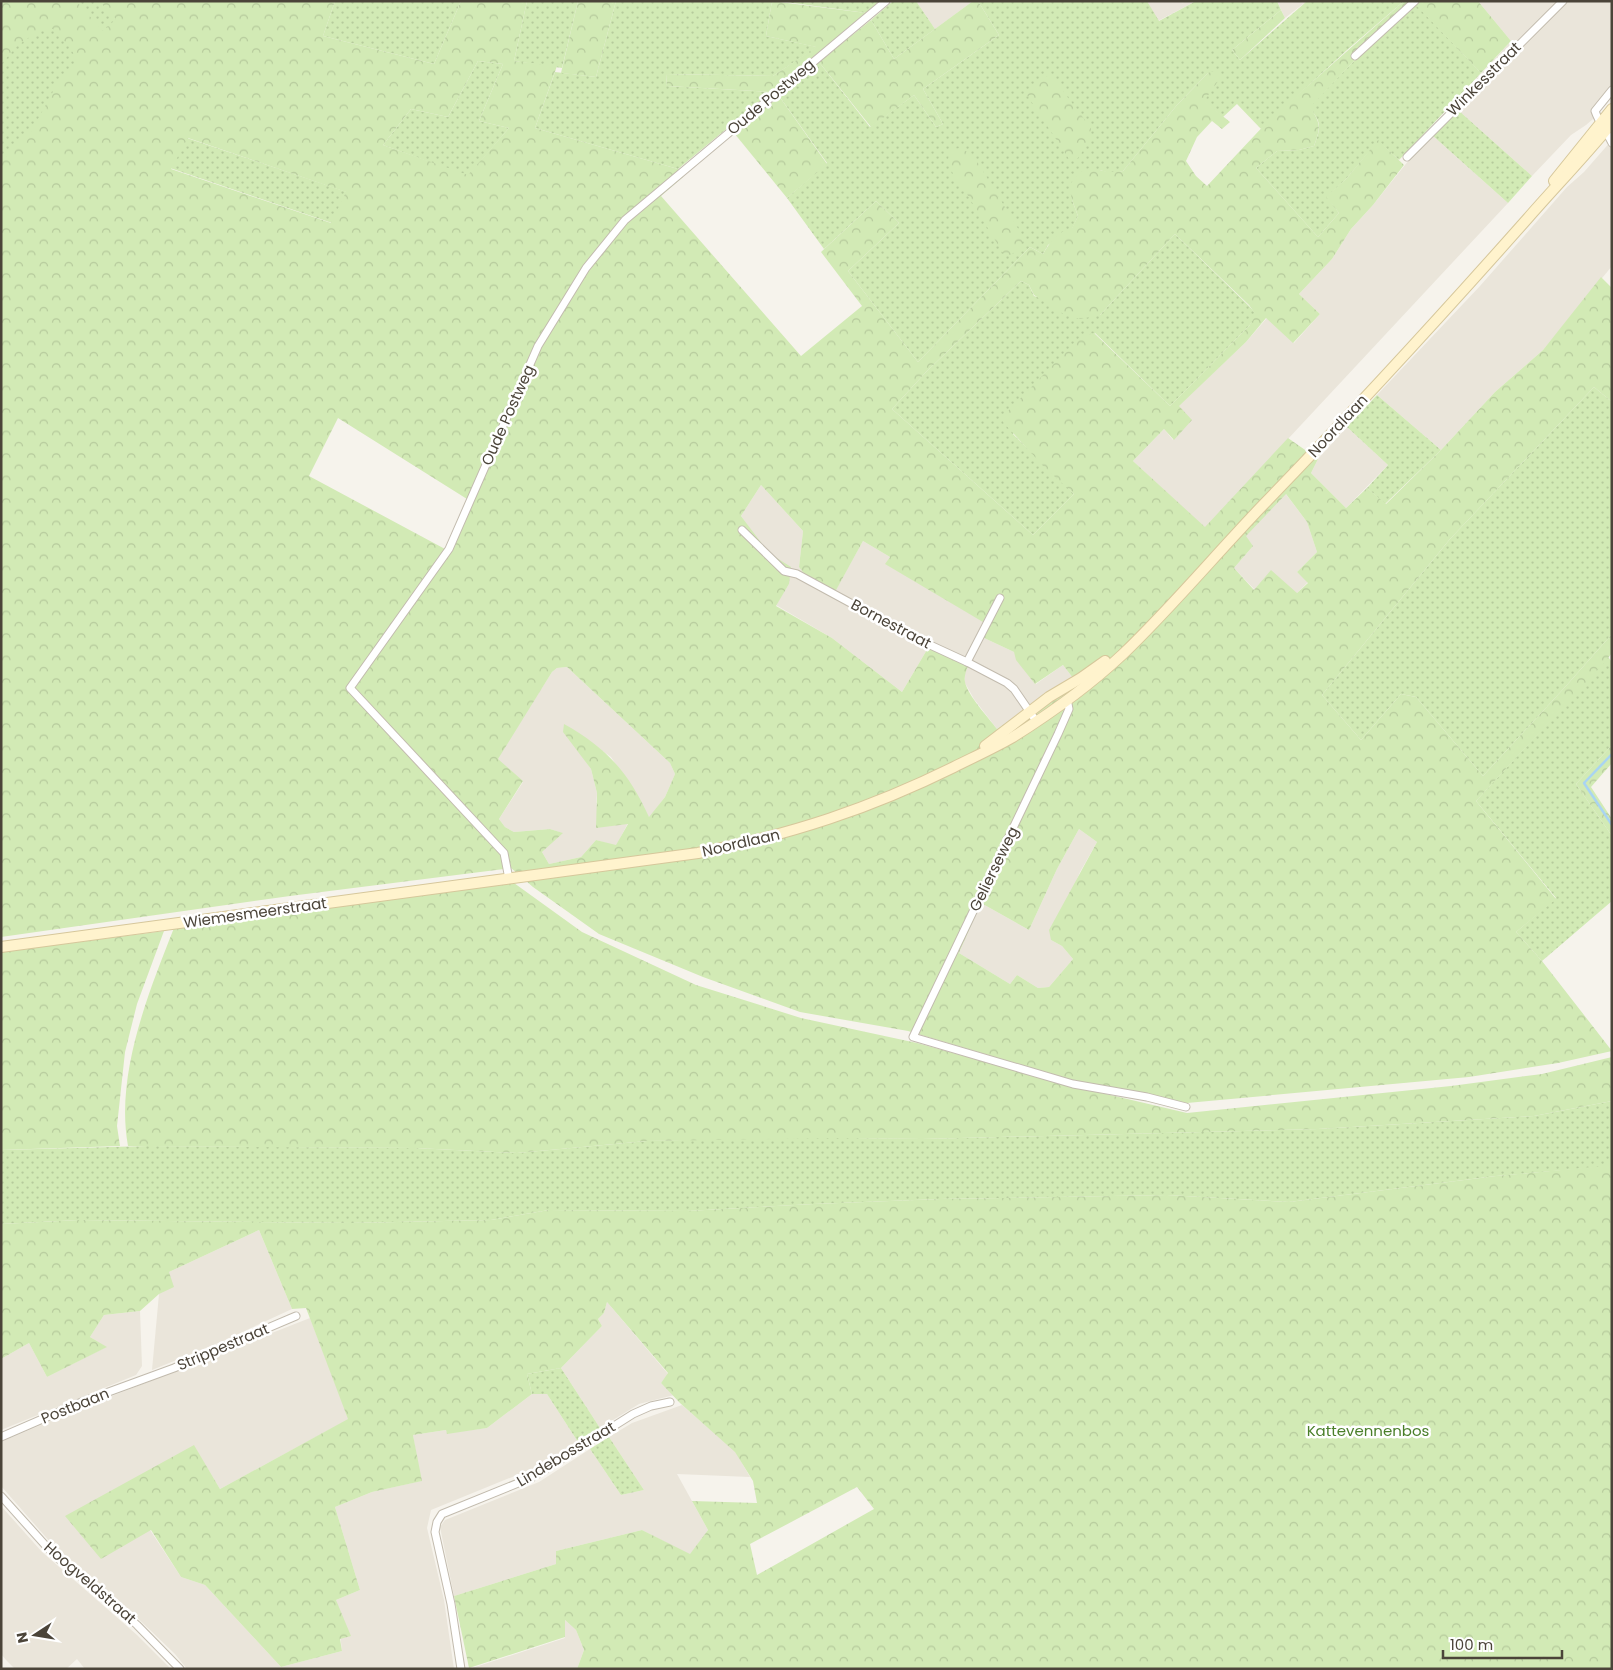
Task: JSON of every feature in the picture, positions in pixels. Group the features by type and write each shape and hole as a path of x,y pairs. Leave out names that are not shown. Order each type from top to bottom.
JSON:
{"main road":[{"name":"Noordlaan","path":"508,879 698,853 775,836 818,824 922,783 981,755 1036,721 1124,654 1185,591 1220,550 1483,270 1606,126 1612,109"},
{"name":"Noordlaan","path":"962,763 1002,734 1029,711 1096,668 1146,630"},
{"name":"Wiemesmeerstraat","path":"1,947 508,879"}],"street":[{"name":"Oude Postweg","path":"508,879 504,853 350,688 449,549 538,346 586,268 625,220 886,1"},
{"path":"1356,56 1414,1"},
{"name":"Winkesstraat","path":"1407,157 1563,1"},
{"path":"1612,90 1595,111 1606,126 1612,143"},
{"name":"Bornestraat","path":"742,530 784,571 797,574 915,638 1007,683 1014,689 1036,721"},
{"path":"967,662 1000,598"},
{"name":"Gelierseweg","path":"1067,699 1069,709 1058,734 913,1037 1072,1084 1147,1097 1186,1107"},
{"name":"Strippestraat","path":"149,1376 174,1368 296,1316"},
{"name":"Postbaan","path":"1,1437 84,1401 149,1376"},
{"name":"Lindebosstraat","path":"461,1669 451,1604 435,1532 437,1522 442,1514 533,1477 633,1414 651,1406 670,1402"},
{"name":"Hoogveldstraat","path":"1,1496 55,1556 104,1595 137,1625 180,1669"}],"shaded area":[{"path":"916,1 973,1 935,29"},
{"path":"1147,1 1196,1 1158,21"},
{"path":"1277,1 1307,1 1285,18"},
{"path":"1478,1 1612,1 1612,87 1595,106 1592,113 1593,119 1571,135 1532,176 1458,110 1477,93 1470,86 1511,41"},
{"path":"1432,135 1508,203 1205,528 1133,461 1164,429 1173,440 1178,406 1246,342 1267,318 1294,343 1320,314 1299,294 1332,259 1351,229 1373,205 1425,140"},
{"path":"1612,140 1612,266 1543,350 1495,392 1441,450 1377,395 1480,286 1567,187 1584,172"},
{"path":"1347,427 1388,465 1346,508 1311,473 1318,459"},
{"path":"761,485 803,531 799,567 835,591 863,541 890,557 886,564 989,625 982,637 1014,652 1036,684 1063,665 1073,678 997,729 974,699 965,683 965,674 928,648 902,692 832,638 776,605 789,584 741,516"},
{"path":"1285,493 1307,522 1317,552 1297,572 1308,582 1297,593 1255,590 1234,568 1253,546 1245,536"},
{"path":"567,667 670,763 675,774 665,797 649,818 644,807 611,757 564,725 591,769 597,793 596,805 628,823 616,846 596,840 581,857 549,864 542,852 562,833 550,829 514,832 505,827 499,819 523,782 497,759 552,672 557,668"},
{"path":"1079,829 1097,842 1080,872 1051,940 1062,946 1073,959 1049,987 1038,988 1017,975 1010,984 959,953 981,903 1029,930 1057,869"},
{"path":"259,1230 292,1309 223,1341 152,1370 159,1294 169,1272"},
{"path":"607,1302 668,1374 661,1383 674,1395 639,1404 600,1428 561,1368 602,1326 598,1319 604,1313"},
{"path":"140,1311 142,1366 136,1375 1,1430 1,1359 29,1343 47,1377 106,1347 90,1337 104,1315"},
{"path":"310,1318 349,1419 220,1489 194,1446 150,1530 181,1577 205,1585 281,1667 342,1651 336,1600 360,1590 335,1507 372,1492 421,1481 413,1435 446,1430 447,1433 487,1428 532,1394 547,1394 578,1442 544,1464 431,1510 427,1528 444,1600 454,1669 187,1669 175,1654 124,1605 51,1543 1,1486 1,1442 74,1411"},
{"path":"682,1405 735,1451 750,1477 677,1474 708,1530 690,1555 642,1530 556,1551 556,1564 454,1596 440,1527 445,1520 539,1482 590,1449 621,1495 644,1490 609,1437 632,1423"},
{"path":"1,1506 42,1552 137,1635 171,1669 85,1669 77,1659 66,1669 15,1669 1,1654"},
{"path":"564,1619 576,1630 584,1650 577,1669 469,1669 565,1638"}],"green space":[{"path":"1,1 108,1 128,24 1,199"},
{"path":"1,1 76,1 103,31 116,19 99,1 335,1 323,36 434,64 461,1 527,1 514,61 557,66 535,128 678,169 683,177 661,196 801,356 862,306 821,252 876,201 899,223 848,271 918,362 1030,247 1043,254 1055,238 1067,229 1072,228 1078,216 1069,186 1076,176 1088,168 1114,172 1123,171 1177,105 1208,73 1217,70 1221,77 1204,101 1230,122 1222,129 1212,121 1197,137 1186,161 1196,176 1207,186 1270,119 1404,1 1478,1 1511,41 1481,73 1415,4 1354,61 1310,107 1319,126 1314,146 1299,150 1277,151 1256,168 1318,237 1339,213 1326,197 1347,178 1378,140 1404,165 1373,205 1351,229 1332,259 1299,294 1320,314 1293,343 1266,318 1246,342 1179,406 1192,420 1174,440 1164,429 1133,461 1205,527 1288,438 1318,459 1311,473 1346,508 1367,488 1386,504 1441,450 1495,392 1543,350 1601,277 1612,288 1612,402 1594,387 1450,539 1322,695 1361,740 1401,694 1416,697 1483,776 1612,634 1612,653 1604,663 1476,801 1556,899 1516,932 1542,961 1612,1051 1558,1063 1469,1077 1187,1103 1071,1080 908,1031 800,1012 703,977 599,934 533,887 511,868 290,896 1,937 1,163 21,139 31,132 56,86 75,66 76,58 68,44 53,29 41,29 17,46 1,64","holes":["478,61 503,64 479,121 509,128 468,175 383,145 411,109 448,117","188,138 346,192 331,223 171,169","1175,234 1249,305 1256,315 1249,326 1170,406 1094,333 1081,336 1004,415 1003,422 1044,467 1074,494 1033,535 892,409 926,372 1021,281 1029,285 1034,295 1065,315 1080,319 1100,315","338,418 467,499 445,549 309,476","761,485 803,531 799,567 809,580 835,592 863,541 890,557 885,564 988,625 982,637 1014,652 1016,660 1035,684 1063,665 1073,678 997,729 967,688 965,678 968,666 928,648 902,692 832,638 776,606 789,584 791,567 769,553 741,516","1286,494 1307,522 1317,552 1297,572 1308,583 1297,593 1271,570 1254,590 1234,568 1253,546 1246,536","567,667 670,763 675,774 665,797 649,817 625,775 605,752 564,724 563,732 591,769 597,793 596,828 628,824 616,845 596,840 581,857 549,864 542,852 563,833 550,829 514,832 505,827 499,819 523,781 498,759 552,672 557,668","1079,829 1097,842 1049,930 1051,940 1062,946 1073,959 1049,987 1038,988 1017,975 1010,984 959,953 981,903 1029,930 1057,869"]},
{"path":"335,1 461,1 434,64 323,36"},
{"path":"527,1 578,1 562,68 514,61"},
{"path":"578,1 616,1 596,77 561,73"},
{"path":"616,1 772,1 766,36 817,47 773,76 666,74 667,86 771,92 678,169 535,128 555,72 596,77"},
{"path":"772,1 866,13 771,92 667,86 666,74 773,76 816,47 766,36"},
{"path":"778,1 879,1 866,13"},
{"path":"893,1 916,1 935,29 894,59 871,20"},
{"path":"973,1 978,1 999,35 923,89 943,124 936,127 914,95 871,127 819,62 871,20 894,59"},
{"path":"978,1 1147,1 1159,21 1196,1 1277,1 1281,10 1232,50 1240,60 1307,1 1404,1 1347,50 1261,129 1237,104 1223,117 1203,101 1208,73 1177,105 1123,171 1112,174 1100,170 1072,200 1078,216 1072,229 1048,245 1043,254 1030,247 918,362 848,271 899,223 876,201 824,249 787,198 827,163 779,96 819,62 870,127 914,95 936,127 943,124 923,89 999,35"},
{"path":"1416,4 1481,73 1399,160 1378,141 1347,178 1327,197 1339,213 1318,237 1256,168 1277,151 1299,150 1314,146 1319,125 1309,107 1354,61"},
{"path":"1281,10 1285,18 1240,60 1232,50"},
{"path":"478,61 503,64 479,121 509,128 468,176 383,145 411,109 448,117"},
{"path":"1050,74 1091,128 1089,142 1075,162 1069,159 1027,95 1031,89"},
{"path":"779,96 827,164 787,198 734,133"},
{"path":"1458,110 1532,176 1508,203 1432,135"},
{"path":"187,138 347,192 332,223 170,168"},
{"path":"960,148 973,155 1022,235 1020,247 1010,255 1003,253 962,186 954,177 948,160 950,150"},
{"path":"1175,234 1257,315 1249,326 1170,406 1095,333 1013,434 1074,494 1033,535 892,409 926,372 1021,281 1029,285 1034,296 1100,315"},
{"path":"1594,387 1612,402 1612,634 1483,776 1416,697 1401,694 1361,740 1322,695 1450,539"},
{"path":"1377,395 1441,450 1385,504 1367,488 1388,465 1347,427"},
{"path":"1608,657 1612,662 1612,745 1576,784 1612,836 1612,901 1542,961 1516,932 1556,898 1476,801"},
{"path":"1612,745 1612,763 1591,787 1612,819 1612,836 1576,784"},
{"path":"514,883 582,932 696,985 801,1018 917,1043 1072,1086 1187,1113 1451,1086 1542,1074 1612,1057 1612,1101 1534,1116 1318,1129 922,1139 835,1138 647,1141 517,1153 415,1148 128,1146 125,1119 130,1063 145,1007 174,928"},
{"path":"164,931 137,1004 125,1052 117,1126 120,1146 1,1150 1,952"},
{"path":"1612,1101 1612,1166 1496,1176 1289,1202 1167,1195 940,1199 687,1211 549,1210 491,1220 350,1223 79,1220 1,1224 1,1150 148,1146 415,1148 517,1153 647,1141 787,1137 922,1139 1318,1129 1534,1116"},
{"name":"Kattevennenbos","path":"1612,1166 1612,1669 577,1669 584,1650 576,1630 565,1620 565,1637 469,1668 454,1596 556,1564 556,1551 642,1530 690,1554 708,1530 692,1501 757,1503 753,1481 735,1452 680,1403 661,1383 668,1373 607,1302 604,1313 598,1319 602,1326 561,1368 527,1374 532,1394 487,1428 447,1434 446,1430 413,1435 422,1481 372,1492 335,1507 360,1590 336,1600 351,1636 340,1639 342,1651 281,1667 205,1585 181,1577 151,1530 101,1559 65,1516 194,1445 220,1489 348,1419 306,1308 292,1309 259,1230 169,1272 174,1287 159,1294 140,1311 104,1315 90,1337 107,1347 47,1377 29,1343 1,1359 1,1224 79,1220 350,1223 491,1220 549,1210 687,1211 940,1199 1167,1195 1289,1202 1496,1176","holes":["857,1487 874,1509 757,1575 750,1544"]},
{"path":"561,1368 600,1428 578,1442 547,1394 532,1394 527,1374"},
{"path":"609,1437 644,1490 621,1495 590,1449"}],"waterway":[{"path":"1612,754 1584,783 1612,825"}]}
